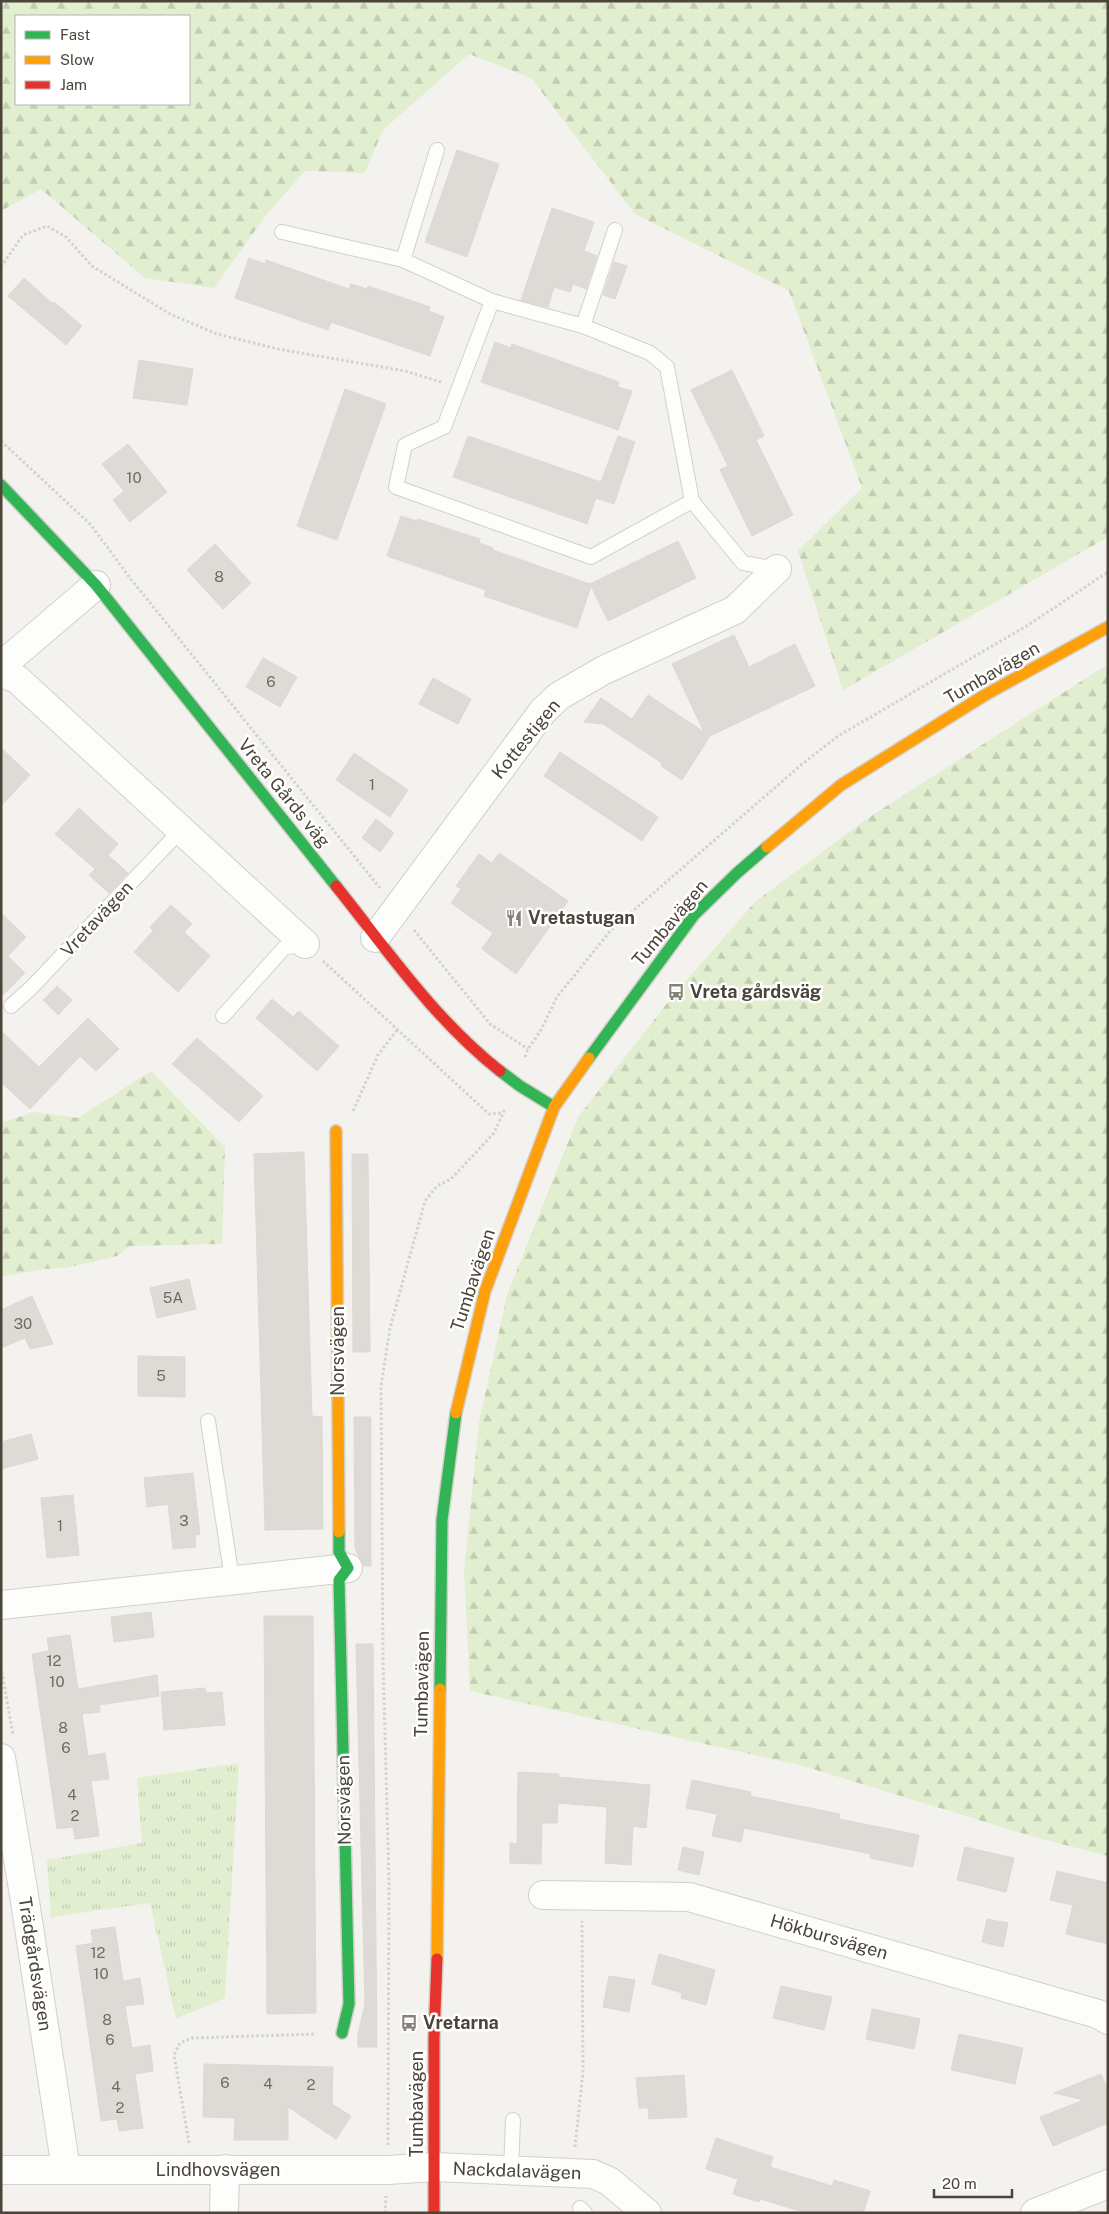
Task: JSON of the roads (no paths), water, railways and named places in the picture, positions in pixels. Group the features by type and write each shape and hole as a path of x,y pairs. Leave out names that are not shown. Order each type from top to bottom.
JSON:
{"main road":[{"name":"Vreta Gårds väg","path":"1,485 96,585 431,1006 475,1051 516,1084 554,1107"},
{"name":"Tumbavägen","path":"434,2213 434,2038 437,1967 442,1520 457,1401 485,1291 554,1107 688,923 737,873 841,785 986,696 1108,627"},
{"name":"Norsvägen","path":"336,1130 339,1552 348,1568 339,1580 348,2004 342,2033"}],"street":[{"name":"Kottestigen","path":"375,938 398,910 543,711 559,696 604,670 736,610 777,569"},
{"path":"1,666 96,585"},
{"path":"1,673 18,679 305,944"},
{"path":"1,1605 348,1568"},
{"name":"Trädgårdsvägen","path":"1,1758 24,1894 66,2170"},
{"name":"Hökbursvägen","path":"543,1895 582,1894 689,1897 1098,2014 1108,2020"},
{"name":"Lindhovsvägen","path":"1,2170 388,2170 435,2167"},
{"name":"Nackdalavägen","path":"435,2167 593,2174 609,2181 647,2213"},
{"path":"224,2213 225,2169"},
{"path":"1036,2213 1108,2184"}],"lane":[{"path":"403,260 437,150"},
{"path":"583,326 615,230"},
{"path":"282,232 403,260 492,301 583,326 650,353 667,366 692,501 743,563 777,569"},
{"path":"492,301 444,427 405,445 396,488 592,557 692,501"},
{"name":"Vretavägen","path":"11,1006 31,988 182,830"},
{"path":"223,1016 284,948 305,944"},
{"path":"208,1421 232,1579"},
{"path":"511,2170 513,2120"}],"place":[{"name":"Vretastugan","path":"514,918"},
{"name":"Vreta gårdsväg","path":"676,992"},
{"name":"Vretarna","path":"409,2023"}]}
